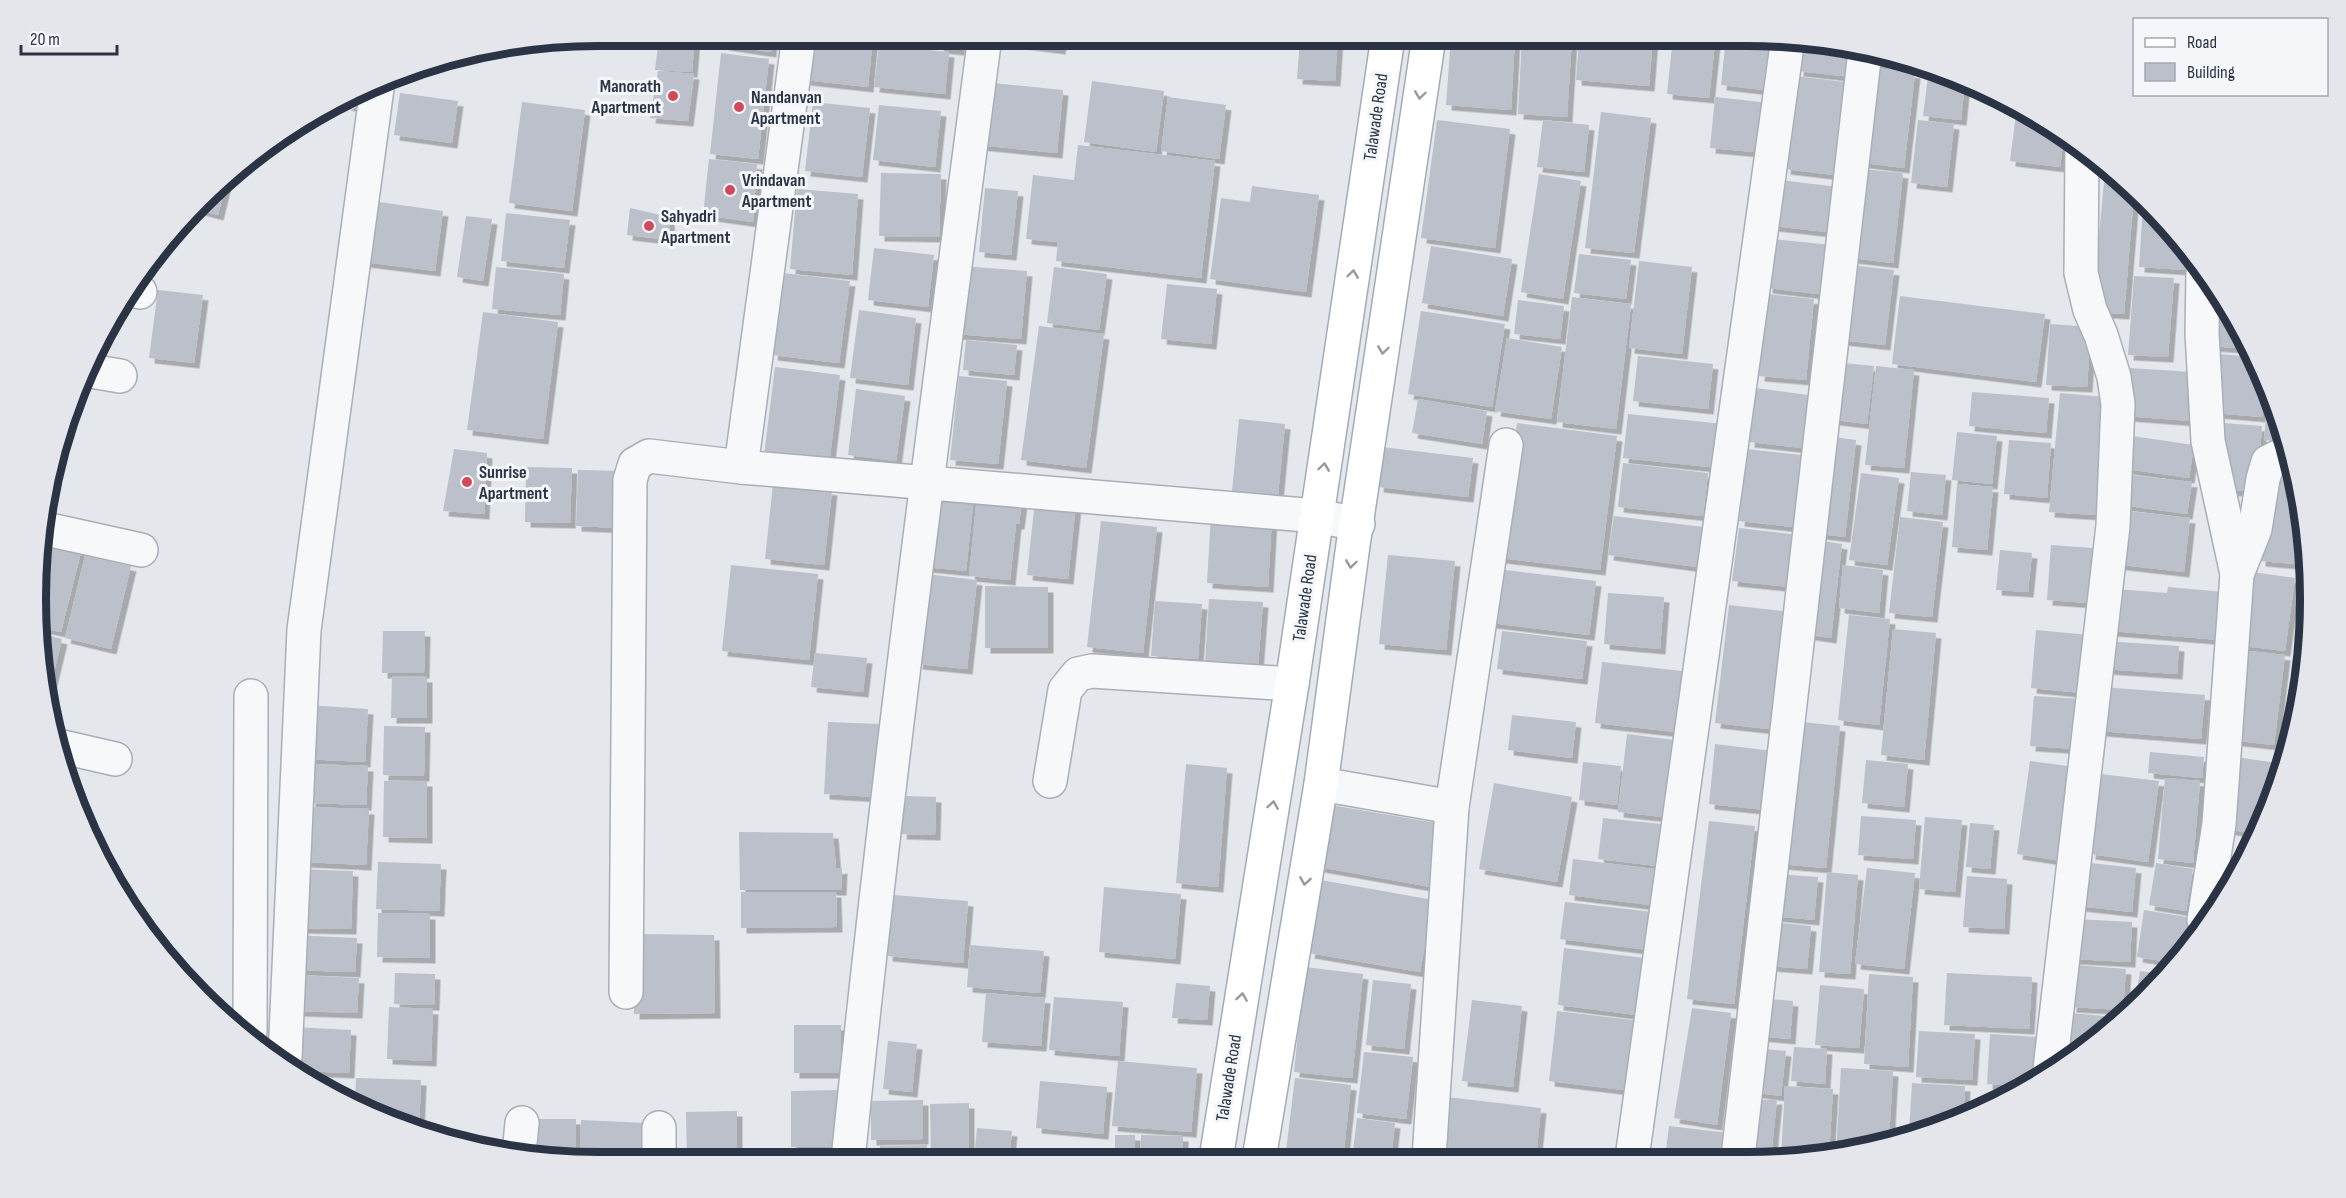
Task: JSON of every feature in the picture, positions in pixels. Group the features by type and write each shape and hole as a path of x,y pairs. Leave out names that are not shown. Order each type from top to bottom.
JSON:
{"main road":[{"name":"Talawade Road","path":"1217,1152 1292,684 1387,46"},
{"path":"1260,1152 1321,784 1428,46"}],"street":[{"path":"741,467 798,46"},
{"path":"849,1152 873,912 984,46"},
{"path":"1633,1152 1787,48"},
{"path":"1739,1152 1864,59"},
{"path":"285,1053 304,630 376,94"},
{"path":"2051,1060 2113,526 2118,404 2114,377 2101,335 2090,310 2081,273 2082,160"},
{"path":"2203,288 2202,333 2208,441 2237,574 2219,824 2206,906"},
{"path":"1429,1152 1452,807 1506,445"},
{"path":"626,992 630,480 634,464 649,456 741,467 1317,516 1358,524"},
{"path":"2237,574 2255,529 2268,462 2281,457"},
{"path":"51,530 141,550"},
{"path":"1050,781 1065,690 1078,674 1092,671 1292,684"},
{"path":"250,1026 251,696"},
{"path":"67,748 115,759"},
{"path":"1321,784 1452,807"},
{"path":"659,1128 659,1152"}],"building":[{"path":"658,46 694,46 692,72 655,70"},
{"path":"730,46 771,46 771,52"},
{"path":"809,46 872,46 868,87 805,80"},
{"path":"879,46 949,52 945,94 874,87"},
{"path":"938,46 959,46 959,50 938,48"},
{"path":"1036,46 1060,46 1060,49"},
{"path":"1299,46 1337,46 1335,81 1297,79"},
{"path":"1450,46 1515,46 1511,110 1446,105"},
{"path":"1522,46 1571,46 1567,117 1518,114"},
{"path":"1578,46 1652,46 1649,86 1576,80"},
{"path":"1672,46 1715,46 1709,98 1667,94"},
{"path":"1725,46 1777,48 1772,91 1721,85"},
{"path":"1800,49 1853,57 1851,77 1798,71"},
{"name":"Nandanvan Apartment","path":"721,53 769,59 758,159 710,154"},
{"path":"1875,62 1894,66 1875,64"},
{"path":"1868,67 1915,73 1904,168 1857,162"},
{"name":"Manorath Apartment","path":"658,71 694,74 688,121 650,118"},
{"path":"1796,76 1845,82 1834,175 1785,169"},
{"path":"1928,77 1964,92 1961,120 1923,116"},
{"path":"1092,81 1164,91 1156,152 1084,142"},
{"path":"983,82 1063,90 1057,153 977,145"},
{"path":"400,93 458,101 452,143 394,135"},
{"path":"1168,97 1226,105 1219,159 1161,151"},
{"path":"1715,97 1770,103 1765,153 1710,148"},
{"path":"365,99 364,109 350,106"},
{"path":"522,102 585,110 572,211 509,203"},
{"path":"813,102 870,108 862,177 805,171"},
{"path":"879,105 941,111 935,167 873,160"},
{"path":"1601,112 1651,118 1634,253 1585,248"},
{"path":"2016,117 2063,146 2060,167 2010,161"},
{"path":"1437,120 1510,129 1495,248 1421,238"},
{"path":"1543,120 1589,125 1584,172 1537,167"},
{"path":"1918,120 1954,124 1947,187 1911,183"},
{"path":"1078,145 1215,161 1201,278 1056,261 1058,242 1026,239 1033,175 1074,180"},
{"name":"Vrindavan Apartment","path":"709,159 757,164 753,222 703,215"},
{"path":"1853,168 1903,173 1893,263 1843,257"},
{"path":"881,173 941,174 939,237 879,236"},
{"path":"1539,174 1581,181 1563,299 1521,292"},
{"path":"1779,180 1839,187 1835,233 1773,226"},
{"path":"2104,182 2109,183 2133,204 2124,314 2092,312"},
{"path":"1252,186 1319,195 1306,292 1210,279 1221,198 1250,202"},
{"path":"985,188 1018,191 1011,255 979,252"},
{"path":"797,189 858,194 852,275 790,269"},
{"path":"223,195 218,215 205,212"},
{"path":"372,201 443,211 435,271 364,262"},
{"name":"Sahyadri Apartment","path":"630,208 669,217 670,240 627,235"},
{"path":"506,213 570,220 564,268 501,261"},
{"path":"2142,213 2185,263 2186,270 2139,267"},
{"path":"466,216 492,219 483,281 457,277"},
{"path":"1772,239 1832,245 1827,295 1767,288"},
{"path":"1431,246 1512,259 1503,316 1422,303"},
{"path":"874,248 934,255 928,307 868,300"},
{"path":"1579,254 1631,260 1626,299 1574,293"},
{"path":"1639,261 1692,267 1682,354 1629,348"},
{"path":"1841,264 1894,270 1885,345 1832,339"},
{"path":"961,266 1027,271 1021,339 955,334"},
{"path":"496,267 564,274 560,315 492,309"},
{"path":"1054,267 1107,274 1099,330 1047,323"},
{"path":"783,273 850,281 839,363 772,355"},
{"path":"2134,276 2174,278 2168,357 2128,355"},
{"path":"1167,284 1217,289 1211,344 1161,339"},
{"path":"158,290 203,295 194,363 149,358"},
{"path":"1767,294 1814,299 1806,380 1759,376"},
{"path":"1900,296 2045,314 2036,382 1892,364"},
{"path":"1572,297 1631,304 1616,429 1557,422"},
{"path":"1518,300 1564,306 1560,339 1514,334"},
{"path":"2215,306 2239,348 2211,346"},
{"path":"859,310 916,318 908,385 850,378"},
{"path":"1421,311 1505,324 1492,407 1408,394"},
{"path":"483,312 558,322 543,439 467,430"},
{"path":"2050,324 2091,327 2087,387 2046,385"},
{"path":"1039,326 1104,334 1086,468 1021,460"},
{"path":"1507,338 1562,347 1551,419 1495,411"},
{"path":"966,340 1017,345 1014,375 963,370"},
{"path":"2219,354 2244,356 2263,404 2262,417 2214,413"},
{"path":"1638,356 1713,364 1708,409 1633,401"},
{"path":"1834,362 1874,366 1867,424 1827,419"},
{"path":"1876,366 1914,370 1904,468 1865,465"},
{"path":"775,367 840,375 829,464 764,456"},
{"path":"2129,368 2193,372 2190,421 2125,416"},
{"path":"959,376 1007,381 998,464 950,460"},
{"path":"1755,388 1808,395 1802,448 1749,442"},
{"path":"856,389 905,396 896,461 848,455"},
{"path":"1972,392 2049,398 2046,433 1969,426"},
{"path":"2060,393 2106,397 2096,515 2049,512"},
{"path":"1418,399 1487,411 1482,444 1412,433"},
{"path":"2266,412 2276,441 2264,440"},
{"path":"1628,414 1723,424 1719,468 1623,458"},
{"path":"1239,419 1285,424 1278,495 1232,491"},
{"path":"1517,423 1617,436 1600,570 1500,558"},
{"path":"2223,423 2262,426 2257,490 2229,491"},
{"path":"1957,432 1997,436 1992,484 1952,480"},
{"path":"1826,436 1856,440 1845,537 1812,533"},
{"path":"2132,436 2194,445 2189,478 2127,469"},
{"path":"2009,440 2051,443 2047,498 2004,494"},
{"path":"1382,447 1473,458 1468,497 1378,487"},
{"name":"Sunrise Apartment","path":"454,449 487,453 484,514 443,511"},
{"path":"1747,449 1801,455 1793,527 1739,521"},
{"path":"1623,463 1708,473 1703,516 1618,507"},
{"path":"526,467 572,468 570,523 525,522"},
{"path":"578,470 622,471 620,528 576,526"},
{"path":"1911,472 1946,475 1942,515 1907,511"},
{"path":"1861,473 1899,478 1887,565 1849,560"},
{"path":"2124,474 2192,482 2187,514 2121,505"},
{"path":"2267,475 2286,477 2295,527 2298,564 2260,561"},
{"path":"773,484 832,490 824,565 765,559"},
{"path":"1957,484 1993,487 1987,550 1952,547"},
{"path":"934,492 974,496 966,571 925,567"},
{"path":"977,496 1022,501 1019,524 1016,524 1010,580 969,576"},
{"path":"1035,500 1076,504 1068,579 1027,575"},
{"path":"2120,510 2190,518 2184,572 2113,564"},
{"path":"1211,514 1272,517 1268,587 1207,583"},
{"path":"1614,516 1703,527 1697,567 1608,555"},
{"path":"1900,517 1943,522 1932,617 1889,613"},
{"path":"1101,521 1157,527 1143,653 1087,647"},
{"path":"1739,528 1798,535 1791,587 1732,581"},
{"path":"1815,540 1842,544 1831,638 1803,634"},
{"path":"50,541 82,548 61,632 48,629 46,599"},
{"path":"2051,545 2093,548 2089,603 2047,600"},
{"path":"2000,550 2032,553 2028,592 1996,590"},
{"path":"1388,555 1455,561 1446,650 1379,644"},
{"path":"85,556 131,566 111,649 65,638"},
{"path":"731,565 818,574 809,660 722,651"},
{"path":"1843,565 1883,570 1879,613 1839,608"},
{"path":"1489,568 1596,581 1589,635 1483,622"},
{"path":"2252,572 2295,578 2285,651 2243,646"},
{"path":"926,574 977,580 967,669 917,664"},
{"path":"985,586 1048,587 1048,648 985,648"},
{"path":"2168,587 2224,592 2220,640 2111,631 2115,589 2167,593"},
{"path":"1608,593 1664,597 1660,649 1604,644"},
{"path":"1209,599 1263,602 1258,666 1205,663"},
{"path":"1155,601 1202,604 1198,659 1151,656"},
{"path":"1729,605 1791,612 1778,730 1715,723"},
{"path":"1849,615 1890,619 1879,725 1838,720"},
{"path":"1893,629 1936,633 1924,760 1881,755"},
{"path":"2036,630 2089,635 2083,693 2031,688"},
{"path":"383,631 425,631 424,673 382,673"},
{"path":"1502,631 1587,641 1582,679 1497,669"},
{"path":"48,636 62,639 52,679"},
{"path":"2105,641 2179,646 2177,674 2103,669"},
{"path":"2241,650 2285,655 2274,745 2229,740"},
{"path":"815,653 867,658 863,692 811,687"},
{"path":"1602,662 1691,672 1684,733 1595,723"},
{"path":"392,676 427,677 427,718 391,718"},
{"path":"2103,687 2205,695 2201,739 2100,731"},
{"path":"2034,696 2082,699 2078,749 2030,746"},
{"path":"307,705 368,709 365,762 304,759"},
{"path":"1512,715 1576,722 1572,758 1508,750"},
{"path":"1793,721 1840,726 1826,868 1779,864"},
{"path":"828,722 879,724 875,797 824,794"},
{"path":"384,726 425,727 424,776 383,775"},
{"path":"1627,734 1682,741 1672,818 1618,812"},
{"path":"1715,744 1773,751 1766,810 1709,804"},
{"path":"2150,752 2204,757 2202,778 2148,773"},
{"path":"2236,757 2275,763 2247,833 2225,829"},
{"path":"1866,760 1908,764 1904,807 1862,803"},
{"path":"2030,761 2075,767 2062,861 2017,854"},
{"path":"1583,762 1621,766 1617,805 1579,800"},
{"path":"311,764 368,766 366,805 310,803"},
{"path":"1186,764 1227,768 1218,887 1176,883"},
{"path":"2101,774 2159,781 2148,862 2090,854"},
{"path":"2165,778 2200,781 2193,863 2158,859"},
{"path":"384,781 427,781 427,838 383,837"},
{"path":"1494,783 1572,797 1557,882 1479,869"},
{"path":"905,796 936,797 935,835 901,834"},
{"path":"1331,805 1442,824 1431,887 1319,867"},
{"path":"306,807 369,809 366,865 304,862"},
{"path":"1861,816 1916,820 1913,859 1858,855"},
{"path":"1925,817 1962,820 1955,892 1919,889"},
{"path":"1603,818 1671,825 1666,867 1598,859"},
{"path":"1709,821 1755,826 1734,1004 1687,999"},
{"path":"1970,823 1994,825 1990,869 1966,867"},
{"path":"739,832 833,833 836,869 842,868 841,890 740,890"},
{"path":"2227,855 2235,857 2225,875 2223,878"},
{"path":"1573,859 1654,869 1650,905 1569,895"},
{"path":"378,862 441,864 439,911 376,909"},
{"path":"2082,862 2136,868 2132,912 2078,906"},
{"path":"2156,863 2193,869 2186,911 2149,905"},
{"path":"1867,868 1915,873 1904,969 1855,964"},
{"path":"294,869 353,871 351,929 292,928"},
{"path":"1827,872 1858,875 1850,974 1819,972"},
{"path":"1776,874 1818,877 1814,920 1773,916"},
{"path":"1967,876 2007,879 2004,929 1963,927"},
{"path":"1321,880 1433,900 1420,972 1309,953"},
{"path":"1104,887 1181,894 1175,959 1099,952"},
{"path":"741,892 836,892 837,927 741,928"},
{"path":"893,895 968,901 963,963 887,956"},
{"path":"1565,902 1653,912 1649,950 1560,939"},
{"path":"2144,910 2193,918 2191,926 2163,961 2137,957"},
{"path":"378,913 430,914 430,958 377,957"},
{"path":"2076,919 2132,922 2130,962 2074,959"},
{"path":"1772,922 1811,926 1807,969 1769,966"},
{"path":"635,934 714,935 715,1013 634,1014"},
{"path":"291,935 357,938 355,972 290,970"},
{"path":"970,945 1044,951 1040,993 967,987"},
{"path":"1564,948 1644,958 1637,1015 1558,1005"},
{"path":"2074,965 2126,969 2124,1003 2116,1010 2071,1007"},
{"path":"1305,967 1363,974 1352,1078 1294,1072"},
{"path":"2140,971 2153,973 2138,990"},
{"path":"395,973 435,974 434,1005 394,1004"},
{"path":"1947,973 2032,977 2029,1029 1944,1025"},
{"path":"1869,974 1913,977 1908,1067 1864,1064"},
{"path":"297,975 359,978 357,1013 296,1011"},
{"path":"1373,980 1411,984 1404,1049 1366,1045"},
{"path":"1176,983 1210,986 1207,1020 1172,1018"},
{"path":"1820,985 1864,989 1859,1048 1815,1045"},
{"path":"986,993 1045,998 1041,1046 982,1042"},
{"path":"1054,997 1123,1002 1119,1056 1049,1050"},
{"path":"1758,998 1793,1001 1790,1039 1756,1036"},
{"path":"1472,1000 1522,1006 1513,1087 1462,1081"},
{"path":"389,1007 433,1009 431,1061 387,1059"},
{"path":"1692,1008 1731,1013 1717,1125 1674,1118"},
{"path":"1557,1011 1641,1021 1632,1091 1549,1081"},
{"path":"2071,1013 2104,1016 2104,1020 2067,1048"},
{"path":"794,1025 841,1025 841,1073 794,1073"},
{"path":"294,1027 351,1030 349,1073 314,1071 293,1059"},
{"path":"1919,1031 1975,1034 1972,1080 1916,1077"},
{"path":"1990,1034 2038,1037 2036,1069 2008,1085 1987,1084"},
{"path":"888,1041 917,1044 912,1092 883,1089"},
{"path":"1794,1047 1827,1049 1825,1084 1791,1081"},
{"path":"1754,1048 1786,1051 1781,1096 1750,1092"},
{"path":"1364,1052 1413,1057 1406,1119 1357,1113"},
{"path":"1118,1061 1197,1068 1191,1132 1112,1126"},
{"path":"1841,1068 1893,1071 1889,1133 1837,1144"},
{"path":"356,1078 421,1080 419,1121 388,1109 355,1095"},
{"path":"1295,1078 1351,1085 1344,1152 1286,1152"},
{"path":"1040,1081 1107,1087 1103,1134 1036,1128"},
{"path":"1912,1083 1965,1086 1964,1107 1909,1127"},
{"path":"1785,1086 1833,1089 1830,1145 1781,1150"},
{"path":"837,1090 837,1147 791,1147 791,1091"},
{"path":"1447,1097 1541,1108 1537,1152 1441,1152"},
{"path":"1777,1099 1772,1151 1740,1152 1745,1101"},
{"path":"923,1100 923,1139 871,1140 871,1101"},
{"path":"969,1103 969,1152 931,1152 930,1104"},
{"path":"737,1111 737,1152 687,1152 686,1112"},
{"path":"1357,1118 1395,1123 1392,1152 1353,1152"},
{"path":"528,1119 576,1119 576,1151 528,1147"},
{"path":"581,1120 647,1123 646,1152 580,1151"},
{"path":"1669,1126 1728,1133 1726,1152 1666,1152"},
{"path":"977,1128 1012,1131 1010,1152 975,1152"},
{"path":"1115,1135 1135,1135 1135,1152 1115,1152"},
{"path":"1141,1135 1183,1136 1183,1152 1141,1152"},
{"path":"927,1145 927,1152 880,1152 880,1146"},
{"path":"786,1151 835,1152 786,1152"}],"place":[{"name":"Manorath Apartment","path":"673,96"},
{"name":"Nandanvan Apartment","path":"739,107"},
{"name":"Vrindavan Apartment","path":"730,190"},
{"name":"Sahyadri Apartment","path":"649,226"},
{"name":"Sunrise Apartment","path":"467,482"}]}
